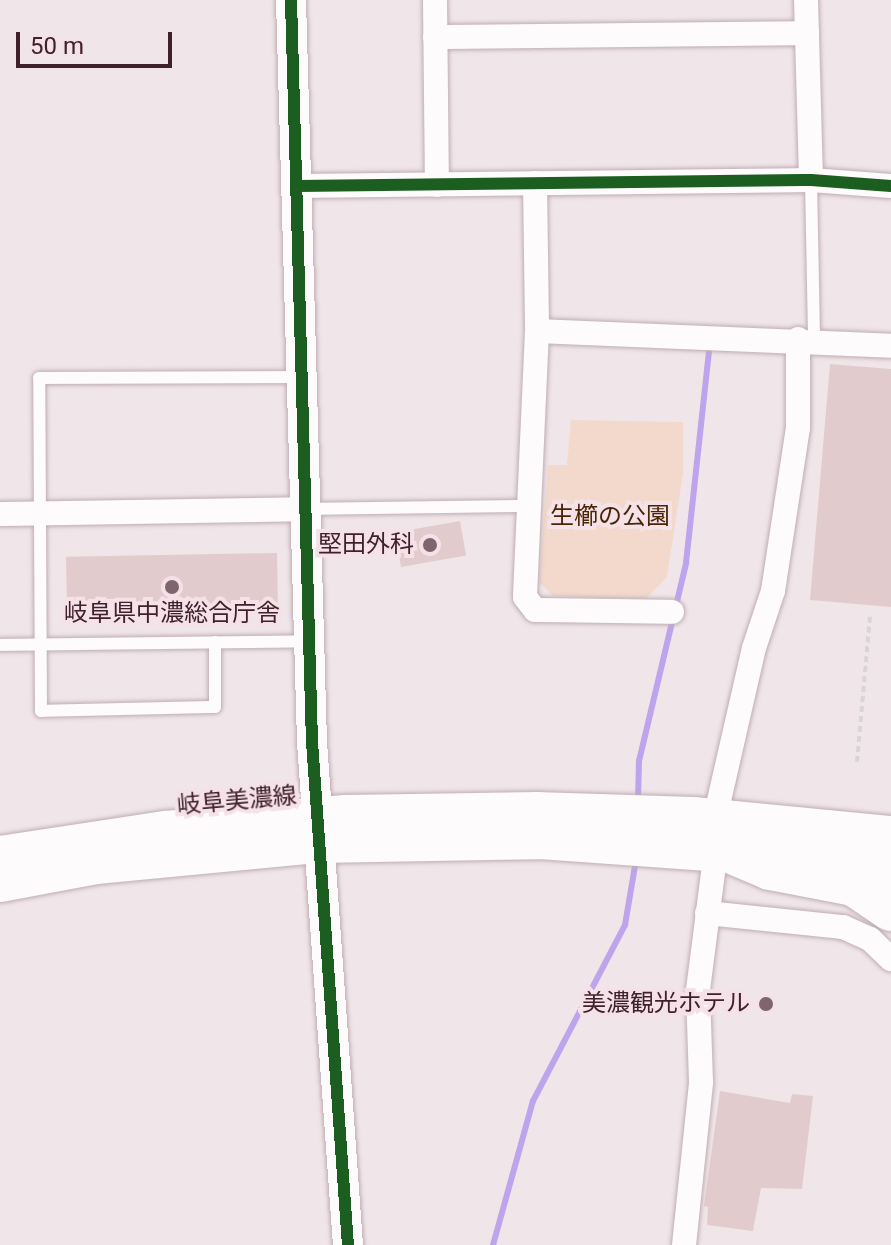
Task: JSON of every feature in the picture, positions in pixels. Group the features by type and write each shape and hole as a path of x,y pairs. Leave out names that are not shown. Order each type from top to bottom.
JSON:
{"highway":[{"path":"720,839 770,868 854,884 891,909"}],"main road":[{"name":"岐阜美濃線","path":"0,883 318,830"},
{"name":"岐阜美濃線","path":"0,855 152,831 637,830 720,839 891,865"},
{"name":"岐阜美濃線","path":"720,839 891,835"}],"street":[{"path":"291,0 309,641 318,830 348,1245"},
{"path":"435,0 437,185"},
{"path":"806,0 811,180"},
{"path":"435,37 807,33"},
{"path":"298,186 811,180 891,186"},
{"path":"535,183 537,331 525,597 535,610 672,612"},
{"path":"537,331 806,339 891,346"},
{"path":"684,1245 701,1082 698,990 707,913 754,648 773,591 798,428 806,339"},
{"path":"0,514 306,509"},
{"path":"707,913 843,927 870,939 891,959"}],"lane":[{"path":"806,339 811,180"},
{"path":"215,642 215,707 41,711 39,378 303,377"},
{"path":"306,509 530,506"},
{"path":"0,645 309,641"}],"path":[{"path":"857,762 870,617"}],"green space":[{"name":"生櫛の公園","path":"571,420 683,422 683,473 667,577 646,599 553,596 539,582 548,465 567,465"}],"building":[{"path":"830,364 891,369 891,607 810,600"},
{"name":"堅田外科","path":"460,521 466,555 401,567 395,532"},
{"name":"岐阜県中濃総合庁舎","path":"277,553 278,613 67,617 66,557"},
{"path":"720,1091 790,1103 792,1094 813,1096 802,1189 761,1188 753,1231 707,1225 708,1207 704,1206"}],"waterway":[{"path":"638,801 639,761 686,563 709,352"},
{"path":"493,1245 533,1101 625,925 636,860"}],"cycle path":[{"path":"291,0 312,742 348,1245"},
{"path":"298,186 811,180 891,186"}],"place":[{"name":"堅田外科","path":"430,545"},
{"name":"岐阜県中濃総合庁舎","path":"172,587"},
{"name":"美濃観光ホテル","path":"766,1004"}]}
